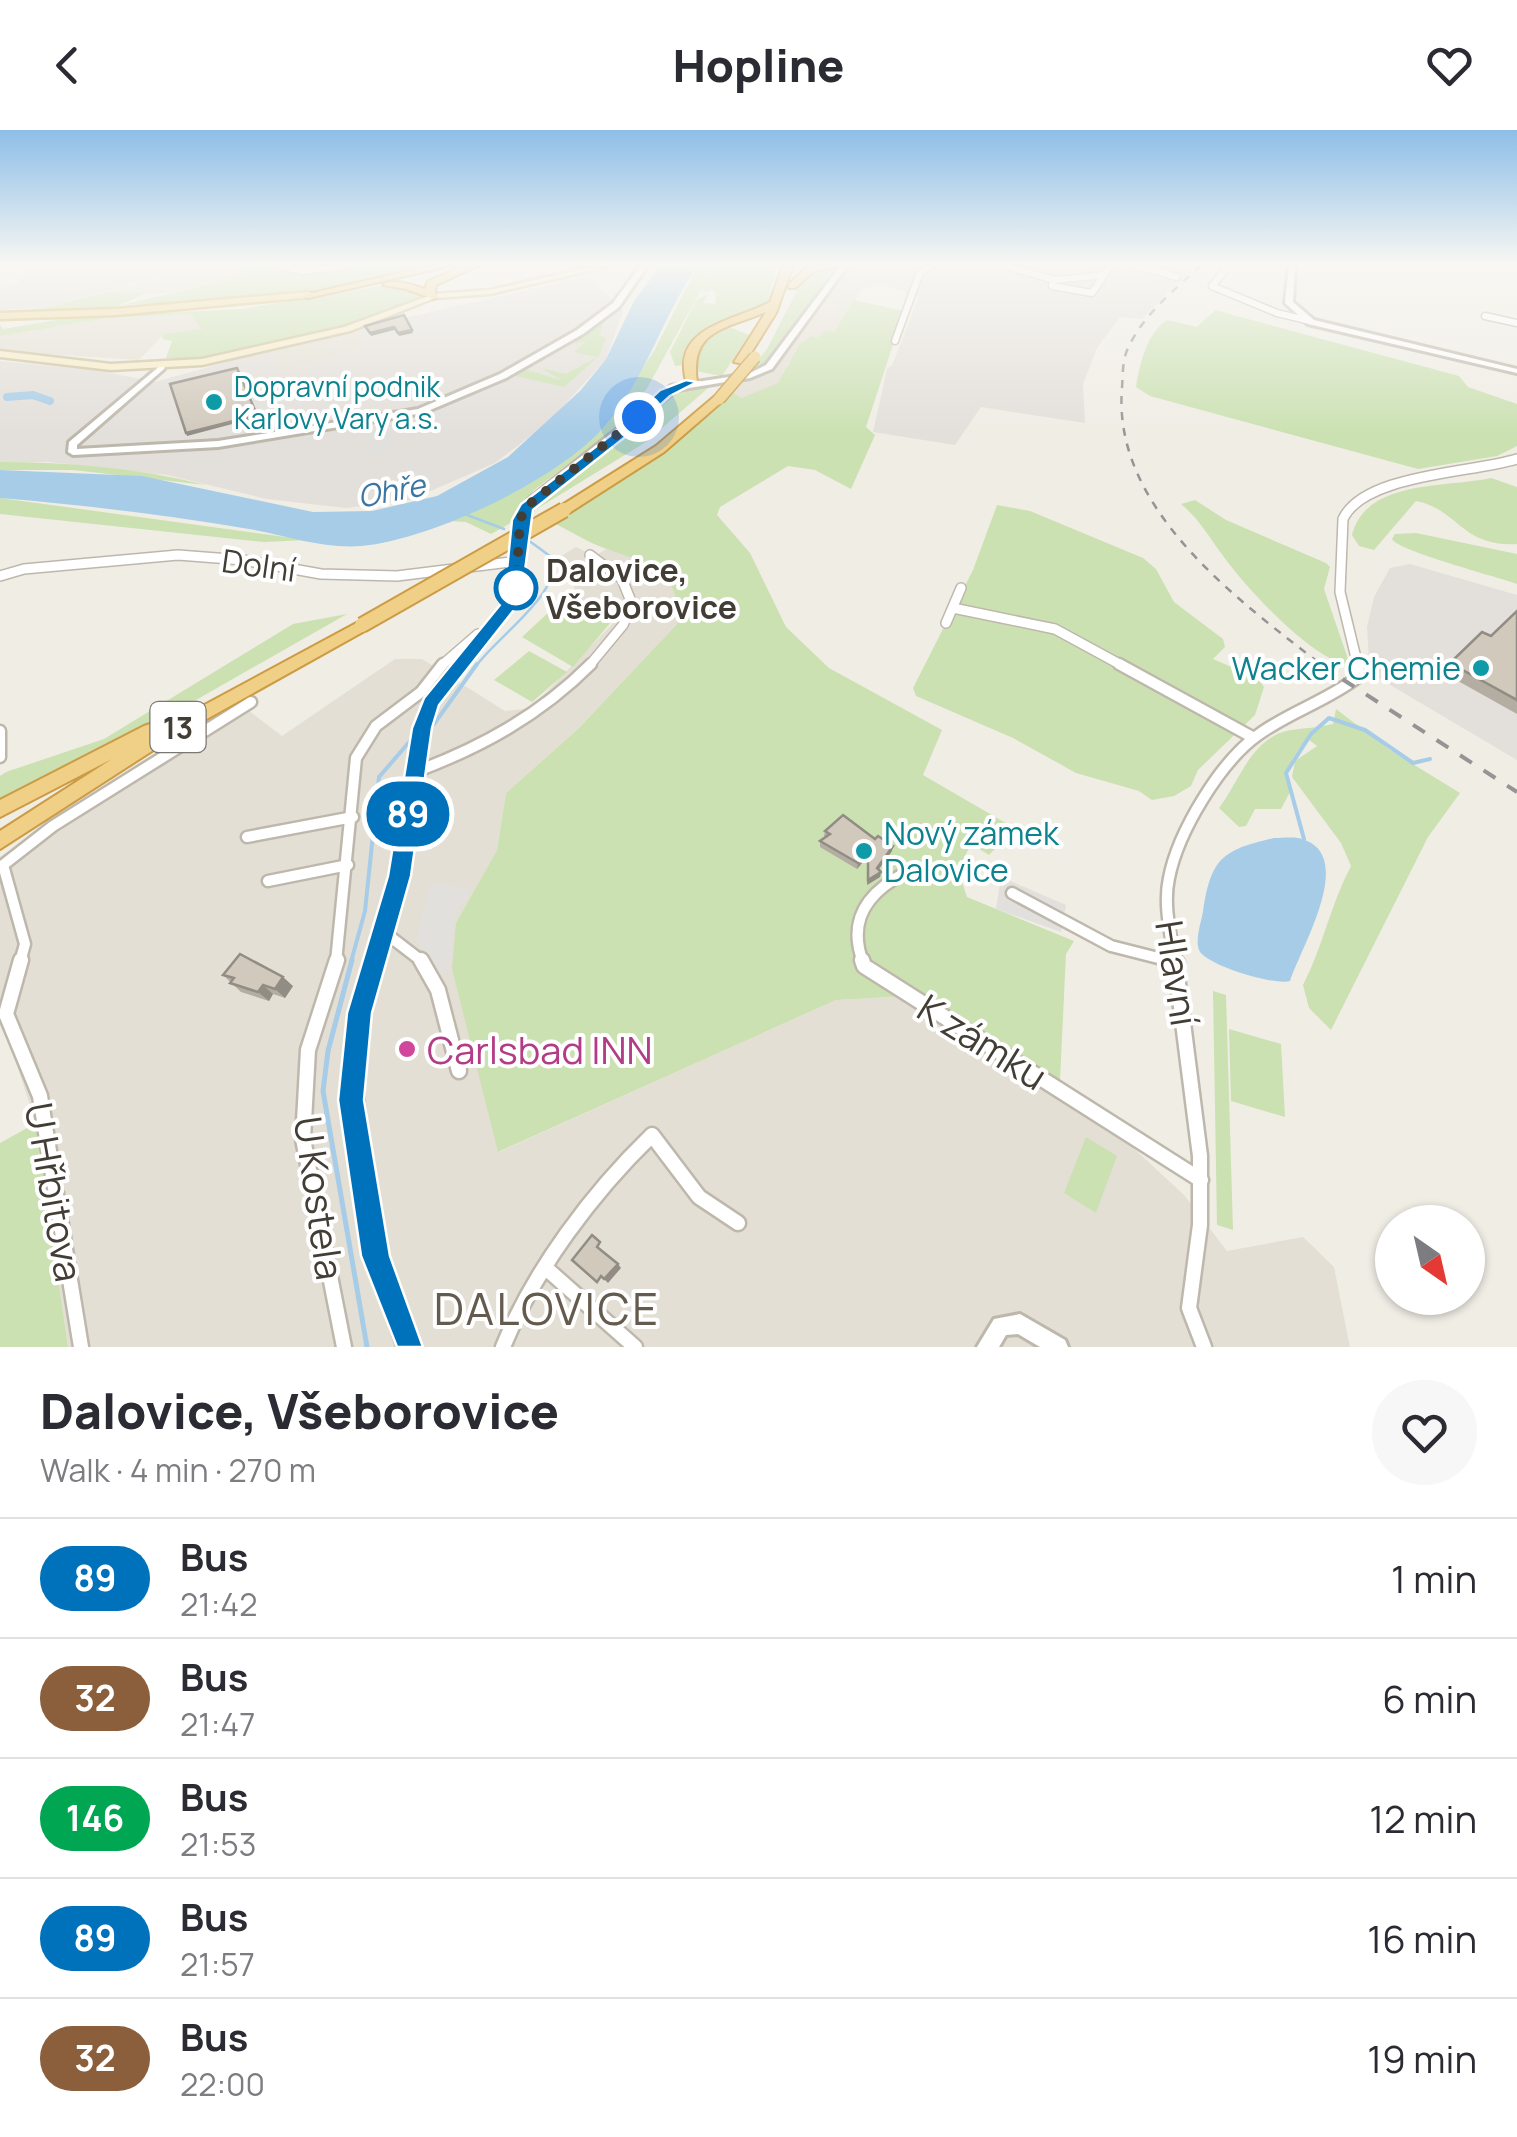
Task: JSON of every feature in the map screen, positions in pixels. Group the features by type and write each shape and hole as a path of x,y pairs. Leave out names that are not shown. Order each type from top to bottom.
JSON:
{"highway":[{"path":"691,382 690,358 698,341 710,328 727,322"},
{"name":"13","path":"559,508 703,401 753,351 766,322"},
{"name":"13","path":"0,841 163,736 660,449 719,399 753,351 768,322"},
{"path":"698,341 715,330 736,326 750,331 753,351"},
{"name":"13","path":"0,828 155,729 358,622"},
{"path":"0,809 155,729"}],"main road":[{"path":"0,354 110,367 161,367 222,358 365,322"}],"street":[{"path":"161,367 72,444 71,450 218,444 420,411 503,376 593,322"},
{"path":"408,1347 376,1256 351,1100 360,1013 407,838 415,772 431,703 512,601 520,520 532,501 620,435 665,393 691,382 750,376 770,368 802,322"},
{"path":"895,342 902,322"},
{"path":"1313,322 1517,372"},
{"name":"Hlavní","path":"1204,1347 1188,1308 1200,1180 1194,1081 1167,908 1169,876 1202,799 1254,738 1355,681 1361,670 1340,592 1348,508 1383,486 1517,459"},
{"path":"415,772 527,720 588,670 630,613 633,600 628,586 590,554"},
{"name":"Dolní","path":"0,576 24,569 178,555 344,576 418,576 518,562"},
{"path":"946,623 962,588"},
{"path":"953,608 1056,629 1254,738"},
{"name":"U Kostela","path":"344,1347 304,1139 308,1050 315,1018 338,966 359,749 376,726 421,692 454,652 482,636"},
{"name":"U Hřbitova","path":"81,1347 40,1096 6,1014 25,944 3,866 53,826 251,702"},
{"path":"0,731 0,757"},
{"path":"247,837 353,818"},
{"path":"268,881 348,865"},
{"name":"K zámku","path":"906,873 870,893 864,904 857,938 864,966 1200,1180"},
{"path":"1012,893 1110,946 1177,962"},
{"path":"384,932 404,940 437,980 459,1071"},
{"path":"504,1347 507,1330 548,1270 630,1156 652,1135 670,1151 713,1215 738,1223"},
{"path":"548,1270 634,1347"},
{"path":"988,1347 1000,1326 1020,1324 1058,1347"}],"shaded area":[{"path":"86,322 197,322 203,329 164,334 139,360 0,351 0,336"},
{"path":"388,322 619,322 606,359 549,422 495,463 410,500 346,508 267,499 167,475 49,462 0,462 0,361 95,370 155,382 267,351 284,372 367,348 356,329"},
{"path":"801,322 841,322 835,332 786,365 797,369 784,384 749,403 732,392 751,368 778,354"},
{"path":"909,322 1116,322 1097,348 1083,384 1085,423 981,407 955,445 873,432 887,369"},
{"path":"356,329 367,348 284,372 266,351"},
{"path":"466,397 474,402 446,415 450,418 388,436 396,450 416,466 408,469 389,450 369,455 364,431 371,425 441,411"},
{"path":"576,547 595,556 606,549 645,561 673,584 680,603 677,624 578,729 506,793 497,850 456,923 499,1152 836,1000 926,995 1060,1080 1184,1195 1227,1251 1303,1237 1334,1267 1350,1347 68,1347 36,1123 0,1015 0,857 244,707 282,736 395,659 422,659 505,711 531,708 619,617 581,600 558,558"},
{"path":"1410,564 1517,595 1517,760 1370,673 1367,627 1374,597 1390,568"},
{"path":"1001,877 1066,905 1061,932 996,909"},
{"path":"431,882 471,890 453,921 450,972 438,974 416,939"}],"green space":[{"path":"46,322 86,322 0,336 0,325 3,329"},
{"path":"196,322 362,322 257,348 166,358 172,341 162,339 164,334 202,329"},
{"path":"604,322 599,335 606,338 599,356 564,387 515,376 525,369 563,381 541,368 566,374 597,357 574,352 585,342 570,344"},
{"path":"669,322 683,322 646,390 615,429 534,490 509,524 491,534 466,522 449,521 516,491 601,430"},
{"path":"685,322 720,322 695,340 683,365 675,366 670,352"},
{"path":"781,322 801,322 770,364 748,373"},
{"path":"841,322 900,322 866,427 875,435 851,489 815,470 788,466 720,507 717,515 750,553 786,627 829,668 942,730 923,775 1009,825 1010,833 989,855 971,844 958,870 967,897 1074,941 1066,954 1060,1080 926,995 836,1000 498,1152 452,969 456,923 497,850 506,793 578,729 677,624 674,591 658,571 554,523 656,459 732,392 742,398 778,383 800,344 812,336 818,338 825,330 835,332"},
{"path":"1175,322 1197,327 1203,322 1259,322 1459,376 1468,387 1517,404 1517,446 1497,456 1418,469 1150,396 1136,387 1145,350 1160,326"},
{"path":"732,328 749,335 722,376 695,371 704,342 715,333"},
{"path":"714,383 646,442 527,515 542,496 661,400 681,389"},
{"path":"0,462 104,467 206,485 73,470 0,470"},
{"path":"1491,478 1517,487 1517,544 1484,540 1430,505 1416,501 1374,550 1359,546 1352,535 1360,517 1390,495"},
{"path":"0,498 308,540 264,542 0,514"},
{"path":"1195,500 1226,520 1330,567 1324,589 1349,662 1343,664 1311,646 1260,600 1181,504"},
{"path":"997,505 1030,511 1143,558 1156,569 1174,602 1223,639 1225,647 1213,659 1257,678 1264,687 1255,715 1198,770 1191,786 1174,796 1152,800 1139,791 1076,773 1013,738 916,696 913,688 973,570"},
{"path":"1416,533 1517,554 1517,584 1428,556 1392,539 1395,534"},
{"path":"578,599 617,615 573,667 522,637 550,611 561,616"},
{"path":"347,614 161,720 0,804 0,776 6,772 104,739 293,624"},
{"path":"529,651 567,672 532,702 494,680"},
{"path":"1336,709 1390,750 1460,793 1428,837 1331,1030 1309,1008 1303,985 1351,866 1341,843 1292,777 1295,761 1317,746 1308,739 1294,757 1288,777 1290,792 1281,809 1255,809 1246,826 1239,827 1219,808 1263,744 1286,731 1333,724"},
{"path":"1213,991 1226,995 1233,1230 1217,1225"},
{"path":"1229,1029 1281,1044 1285,1117 1231,1101"},
{"path":"36,1123 68,1347 0,1347 0,1143"},
{"path":"1086,1137 1117,1156 1096,1213 1064,1193"}],"water":[{"path":"624,322 666,322 618,409 582,448 490,505 389,541 333,545 187,519 0,498 0,470 142,476 313,512 372,511 437,496 508,457 581,390 606,359"},
{"path":"1274,838 1305,840 1319,850 1325,865 1325,884 1313,926 1290,981 1282,982 1214,962 1199,950 1198,941 1215,868 1230,853"}],"building":[{"path":"408,322 412,330 398,333 394,327 370,333 365,326"},
{"name":"Dopravní podnik Karlovy Vary a.s.","path":"237,368 257,415 186,433 170,384"},
{"name":"Wacker Chemie","path":"1517,611 1517,700 1450,663 1482,632 1491,636"},
{"name":"Nový zámek Dalovice","path":"843,815 875,839 878,836 893,846 877,868 881,872 868,880 868,852 858,863 820,841"},
{"path":"240,954 283,977 275,989 263,985 258,992 230,983 234,978 223,975"},
{"path":"592,1235 600,1242 597,1247 618,1264 597,1282 572,1260"}],"waterway":[{"path":"7,397 33,395 50,401"},
{"path":"462,513 504,529"},
{"path":"476,666 537,601 553,573 554,559 528,540"},
{"path":"434,724 477,664"},
{"path":"1304,839 1286,773 1311,734 1329,718 1365,730 1413,763 1430,759"},
{"path":"351,962 365,911 379,777 411,740"},
{"path":"352,960 328,1051 323,1091 367,1347"}],"railway":[{"path":"1145,322 1127,349 1123,366 1124,432 1137,473 1159,512 1187,548 1254,612 1323,666"},
{"path":"1319,664 1517,792"}],"bus line":[{"name":"89","path":"408,1347 376,1256 351,1100 360,1013 400,876 422,728 431,703 512,601 520,554 520,520 526,507 620,435 658,398 691,382"}],"place":[{"name":"Dopravní podnik Karlovy Vary a.s.","path":"214,402"},
{"name":"Dalovice, Všeborovice","path":"516,588"},
{"name":"Wacker Chemie","path":"1481,668"},
{"name":"Nový zámek Dalovice","path":"864,851"},
{"name":"Carlsbad INN","path":"407,1049"}],"district":[{"name":"DALOVICE","path":"547,1308"}],"route":[{"path":"516,588 520,520 526,507 639,417"}],"water label":[{"name":"Ohře","path":"391,490"}]}
